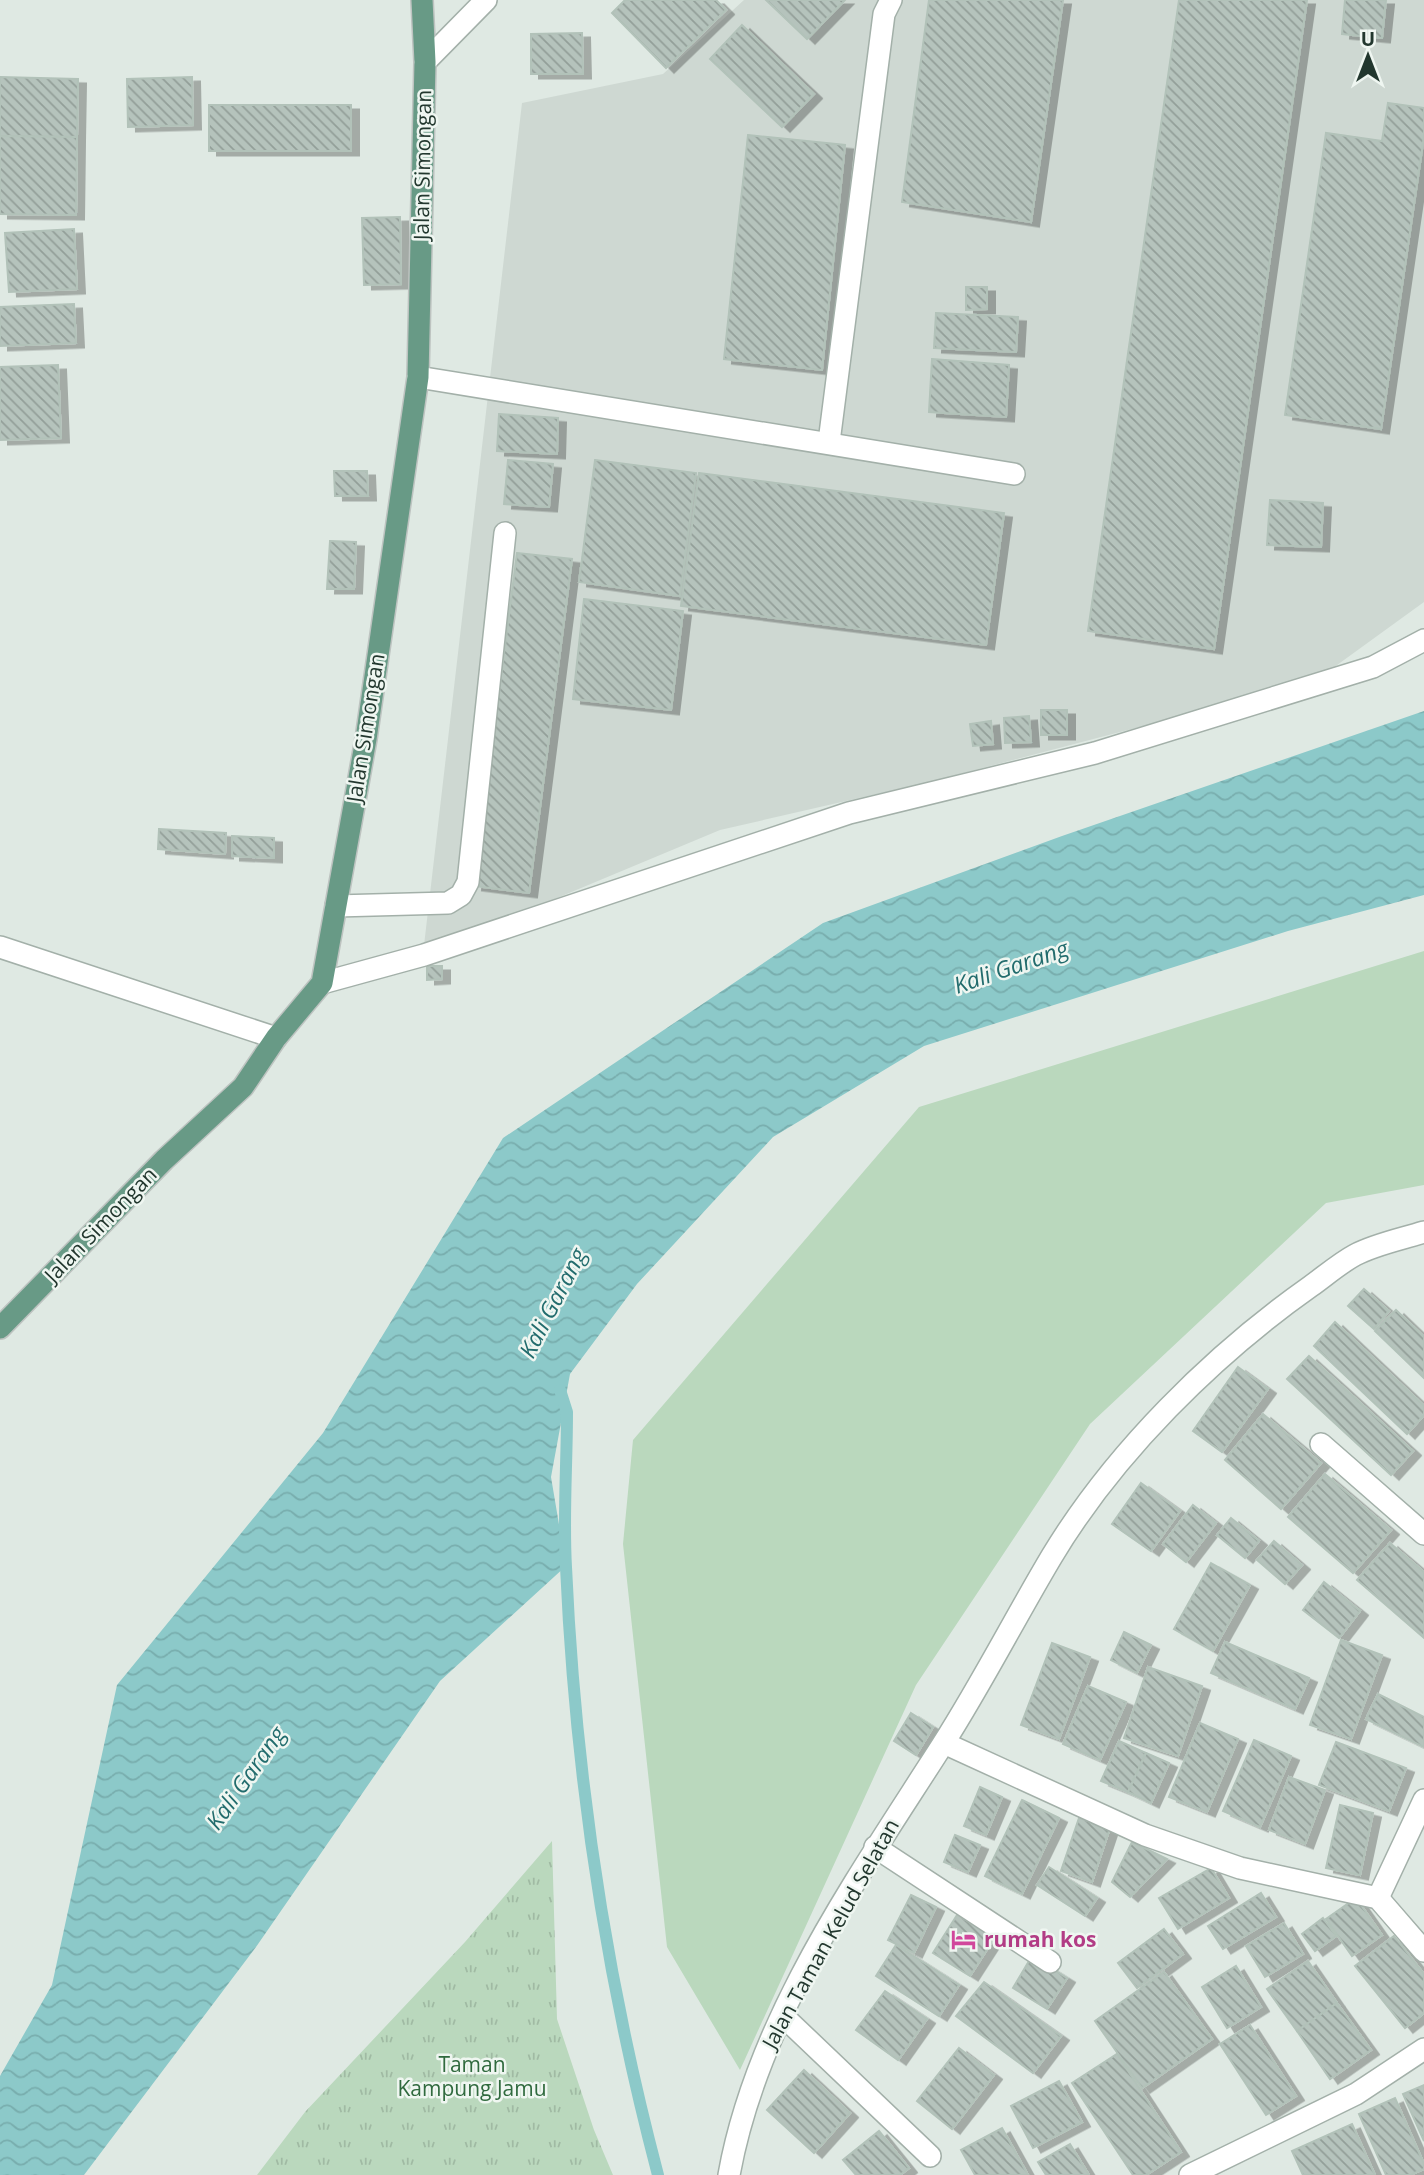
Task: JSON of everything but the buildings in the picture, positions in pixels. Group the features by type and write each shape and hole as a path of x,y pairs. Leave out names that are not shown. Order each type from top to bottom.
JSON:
{"main road":[{"name":"Jalan Simongan","path":"0,1328 164,1160 243,1087 275,1038 322,983 366,739 418,377 425,62 422,0"}],"street":[{"path":"425,62 486,0"},
{"path":"829,442 884,14 891,0"},
{"path":"418,377 1014,474"},
{"path":"336,906 448,903 461,895 468,882 505,533"},
{"path":"322,983 424,956 849,813 1095,753 1373,667 1424,640"},
{"path":"0,947 275,1038"},
{"name":"Jalan Taman Kelud Selatan","path":"729,2175 737,2127 783,2016 875,1847 944,1743 1054,1553 1119,1464 1194,1384 1274,1313 1355,1255 1424,1232"},
{"path":"1321,1444 1424,1534"},
{"path":"944,1743 1157,1839 1240,1868 1378,1898 1424,1951"},
{"path":"1378,1898 1424,1800"},
{"path":"875,1847 1050,1962"},
{"path":"783,2016 930,2156"},
{"path":"1190,2175 1356,2094 1424,2049"}],"shaded area":[{"path":"744,0 1424,0 1424,602 1315,681 929,782 720,830 423,954 522,103 663,74"}],"green space":[{"path":"1424,951 1424,1185 1326,1203 1090,1424 916,1685 740,2070 667,1947 623,1544 633,1440 919,1107"},
{"name":"Taman Kampung Jamu","path":"552,1841 557,2019 594,2130 613,2175 257,2175 305,2112 465,1942"}],"water":[{"name":"Kali Garang","path":"1424,711 1424,895 1288,931 924,1046 773,1137 637,1284 570,1374 551,1477 566,1566 440,1681 256,1947 84,2175 0,2175 0,2076 52,1985 117,1685 323,1433 503,1138 823,923 1062,836"}],"waterway":[{"path":"560,1390 567,1412 566,1567 570,1643 585,1797 608,1950 639,2101 658,2175"}],"place":[{"name":"rumah kos","path":"964,1940"}]}
